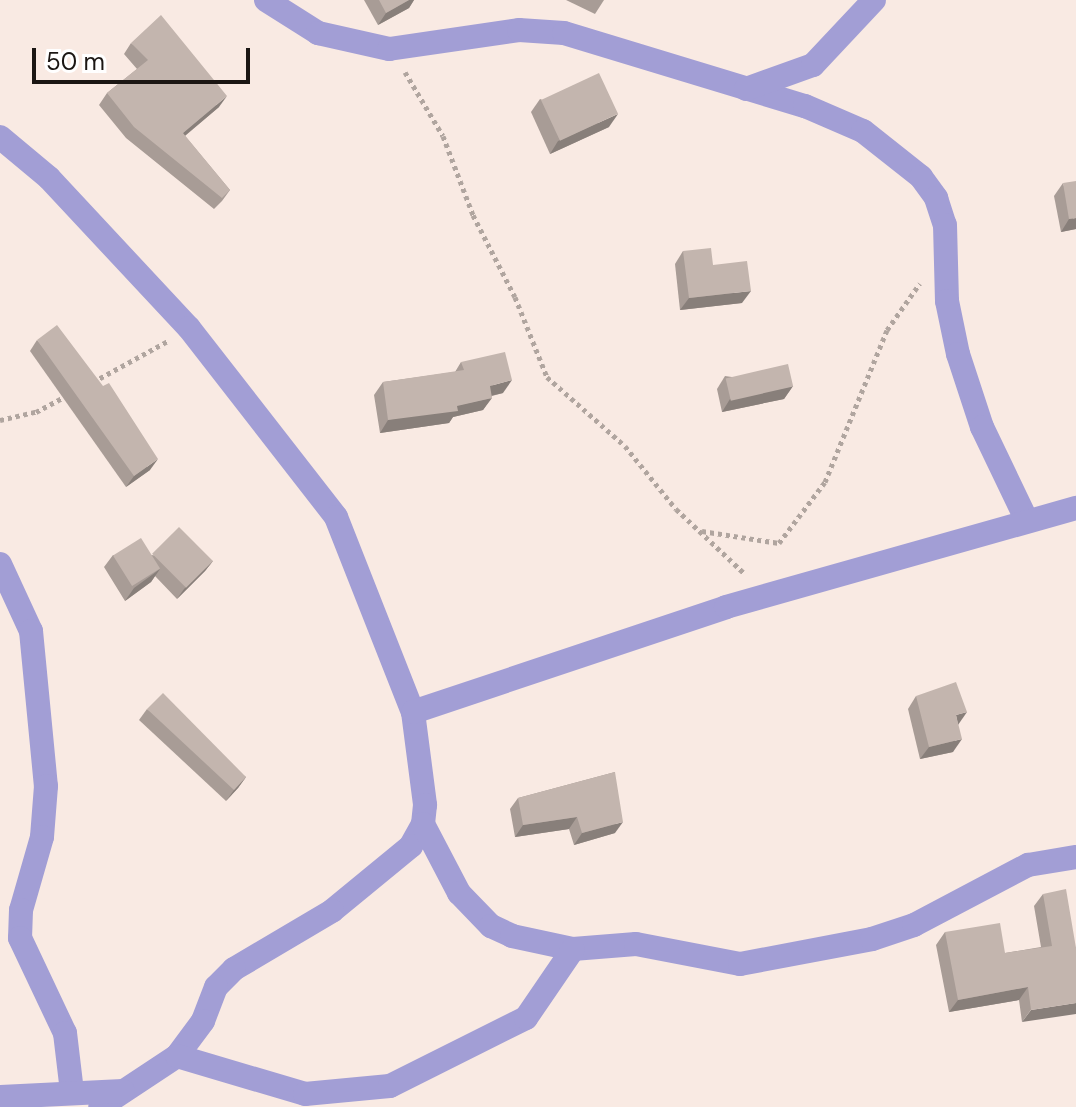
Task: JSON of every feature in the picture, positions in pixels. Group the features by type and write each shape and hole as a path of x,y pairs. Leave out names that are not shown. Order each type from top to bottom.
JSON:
{"street":[{"path":"266,0 318,33 389,49 519,30 564,33 841,119 895,155 936,198 945,225 947,301 958,354 982,427 1026,519"},
{"path":"746,89 813,65 874,0"},
{"path":"0,137 49,178 189,328 336,517 413,712 423,824 459,893 491,926 512,936 573,949 636,944 740,964 803,956 914,925 1028,865 1076,857"},
{"path":"413,712 765,596 1026,519 1073,511"},
{"path":"0,564 31,631 46,786 42,837 21,910 20,938 65,1033 72,1092"},
{"path":"100,1107 177,1056 203,1021 216,987 234,969 371,881 411,846 423,824"},
{"path":"177,1056 305,1094 390,1086 526,1018 573,949"},
{"path":"0,1097 126,1091"}],"path":[{"path":"389,49 443,136 473,215 515,297 547,377 625,446 701,531 765,596"},
{"path":"701,531 772,546 786,535 825,482 887,330 945,251"},
{"path":"82,387 189,328"},
{"path":"0,420 36,412 71,393"}],"building":[{"path":"379,0 409,0 386,13"},
{"path":"161,15 227,96 183,133 230,190 222,198 134,127 107,93 148,60 131,43"},
{"path":"599,73 618,114 560,141 541,100"},
{"path":"1076,181 1076,218 1069,219 1063,183"},
{"path":"711,248 713,265 747,261 751,291 689,298 683,251"},
{"path":"57,325 103,386 109,383 158,459 134,476 37,340"},
{"path":"505,352 512,380 490,386 492,398 457,406 458,411 388,420 383,382 464,370 461,362"},
{"path":"788,364 793,386 731,401 726,378"},
{"path":"179,527 213,561 186,588 152,554"},
{"path":"141,538 160,569 132,586 113,555"},
{"path":"956,682 967,712 956,715 962,739 929,747 916,696"},
{"path":"163,693 246,777 234,790 147,709"},
{"path":"615,772 623,822 582,833 577,817 523,825 518,798"},
{"path":"1066,889 1076,948 1076,1003 1031,1010 1028,987 958,1000 945,932 1000,923 1005,953 1052,946 1043,894"}]}
